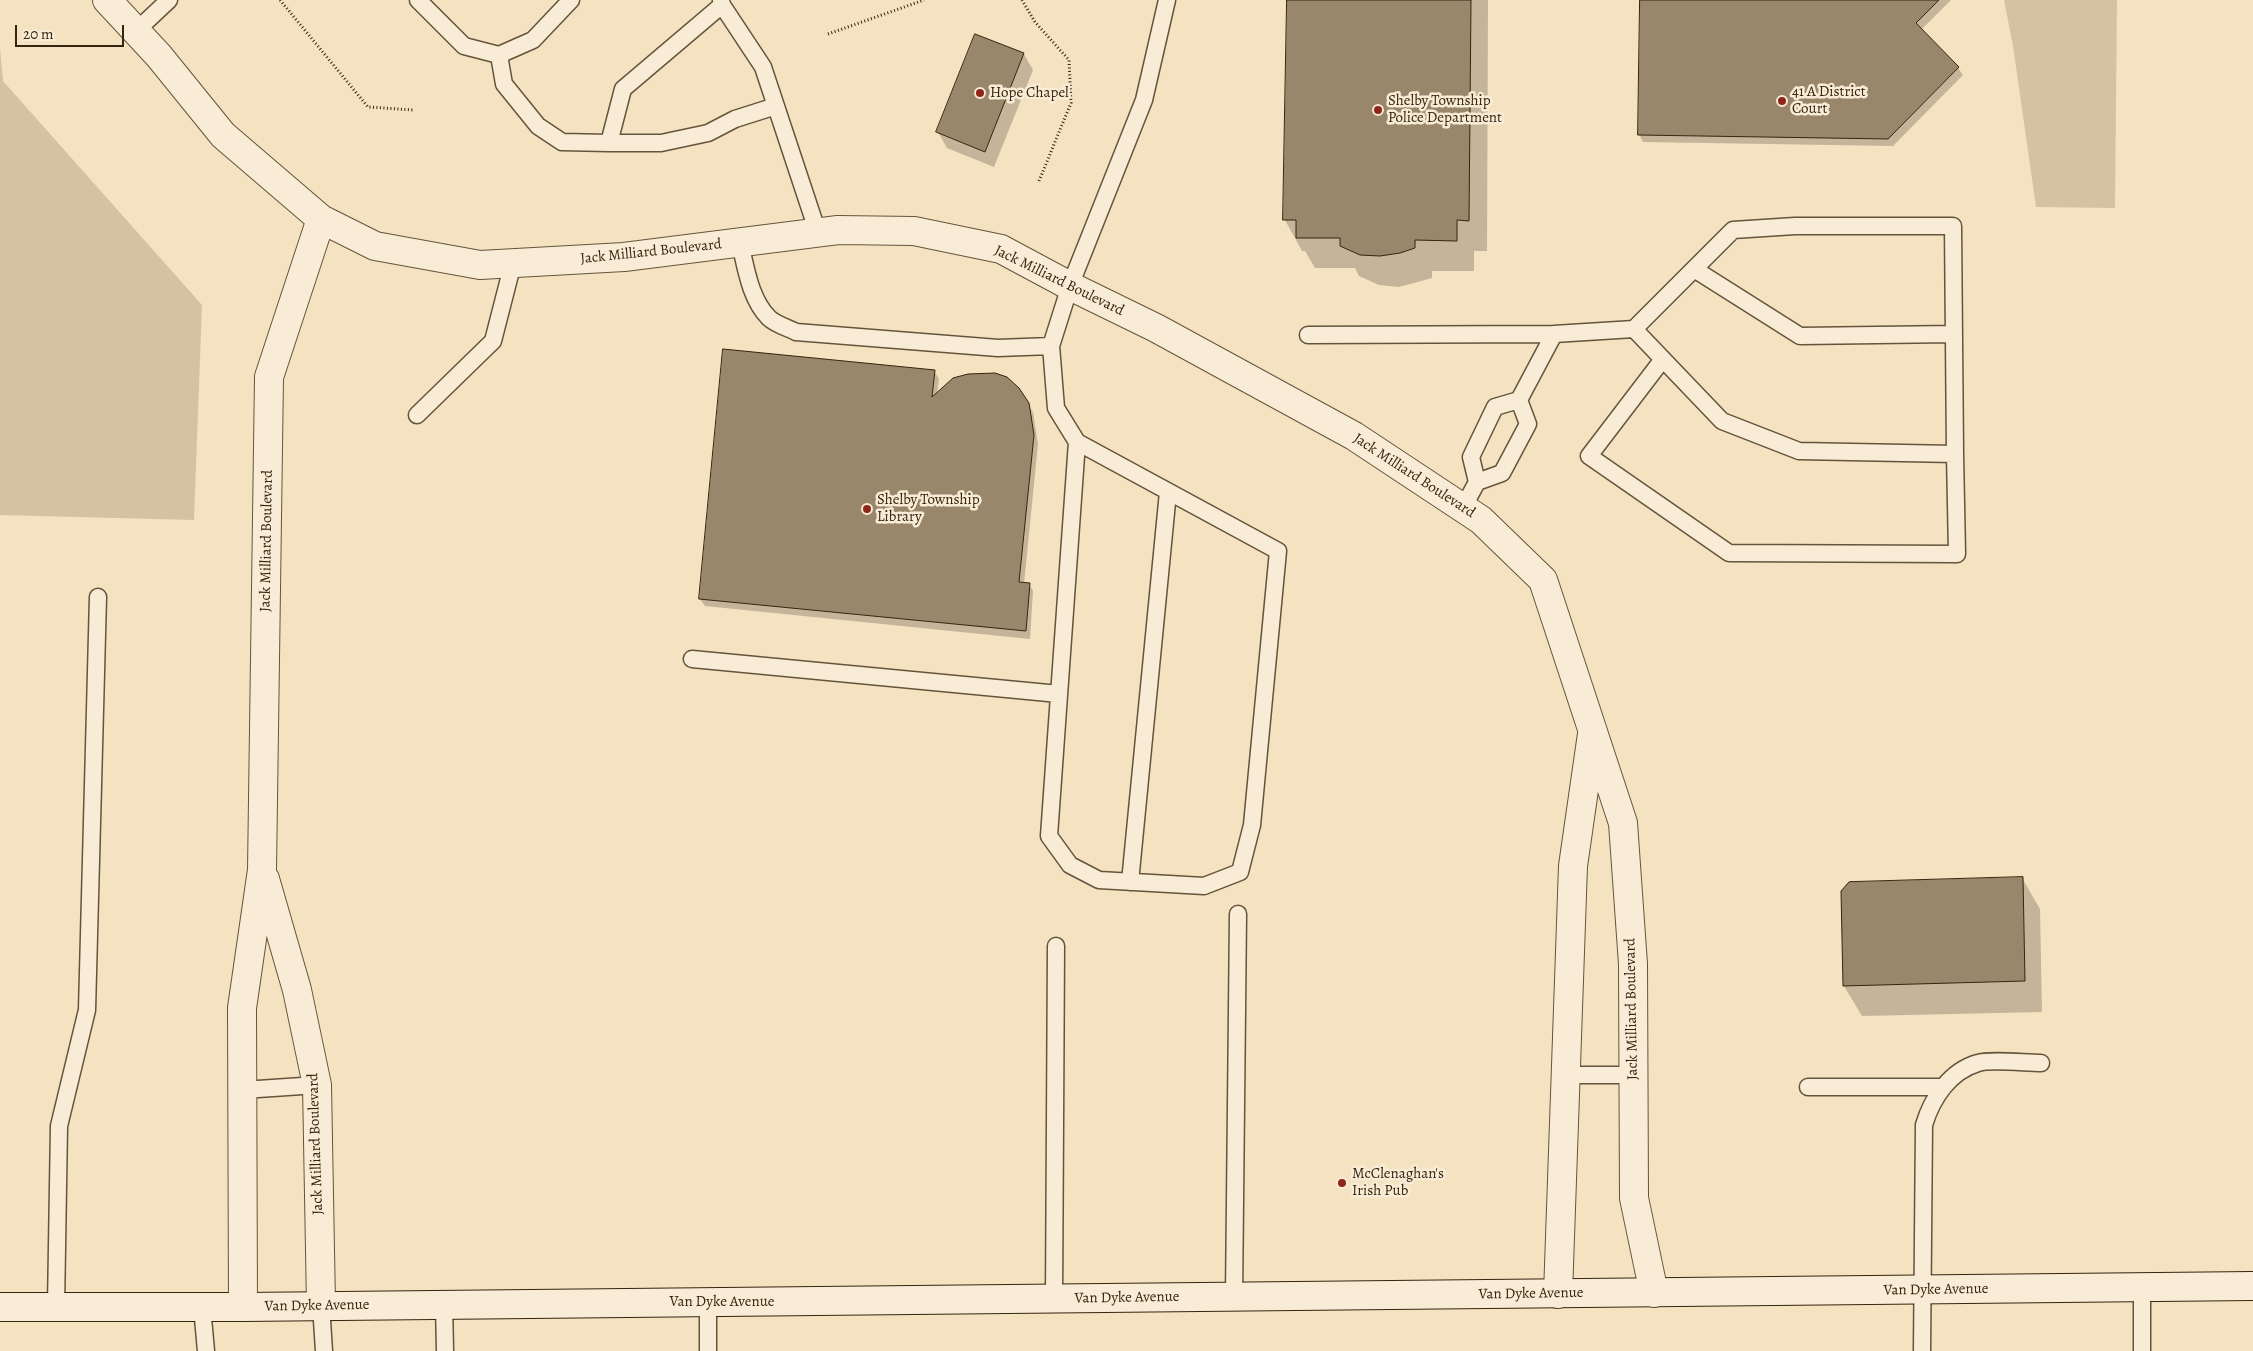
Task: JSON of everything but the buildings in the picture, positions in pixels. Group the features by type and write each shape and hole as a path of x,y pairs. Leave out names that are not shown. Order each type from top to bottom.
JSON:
{"street":[{"name":"Jack Milliard Boulevard","path":"107,0 159,56 223,135 321,219 375,246 480,265 624,258 838,230 914,230 1001,248 1070,286 1156,328 1354,436 1481,520 1543,580 1623,823 1634,964 1634,1198 1654,1293"},
{"name":"Jack Milliard Boulevard","path":"243,1307 242,1008 262,870 269,377 321,219"},
{"name":"Jack Milliard Boulevard","path":"1558,1294 1573,866 1592,728"},
{"name":"Jack Milliard Boulevard","path":"262,870 297,990 317,1085 321,1305"},
{"name":"Van Dyke Avenue","path":"0,1306 243,1307 2253,1286"}],"lane":[{"path":"136,31 169,0"},
{"path":"418,0 464,46 499,54 533,40 571,0"},
{"path":"1077,442 1049,836 1070,865 1099,880 1204,886 1240,872 1252,825 1278,551 1077,442 1056,408 1051,346 1070,286 1144,100 1167,0"},
{"path":"609,144 623,89 722,3 764,67 818,233"},
{"path":"499,54 504,84 538,126 562,142 609,144 661,143 708,133 735,120 776,106"},
{"path":"1308,335 1554,334 1634,329 1733,230 1795,226 1954,226 1957,554 1729,553 1589,456 1663,359"},
{"path":"740,243 753,293 769,319 796,332 998,348 1051,346"},
{"path":"417,415 493,341 513,263"},
{"path":"1694,269 1800,336 1954,334"},
{"path":"1634,329 1722,421 1799,451 1955,454"},
{"path":"1463,508 1477,482 1471,457 1495,407 1519,400 1554,334"},
{"path":"1477,482 1502,473 1528,424 1519,400"},
{"path":"1130,882 1168,492"},
{"path":"56,1307 59,1126 86,1010 98,597"},
{"path":"692,659 1059,694"},
{"path":"1234,1297 1238,914"},
{"path":"1054,1299 1056,946"},
{"path":"1922,1351 1924,1125 1929,1107 1942,1087 1960,1072 1979,1062 2041,1063"},
{"path":"1566,1075 1634,1075"},
{"path":"243,1090 317,1085"},
{"path":"1808,1087 1942,1087"},
{"path":"2142,1288 2142,1351"},
{"path":"708,1302 708,1351"},
{"path":"444,1304 445,1351"},
{"path":"321,1305 324,1351"},
{"path":"202,1307 206,1351"}],"path":[{"path":"280,0 368,107 414,110"},
{"path":"828,34 924,0"},
{"path":"1022,0 1035,22 1070,60 1071,103 1039,181"}],"shaded area":[{"path":"2004,0 2117,0 2115,208 2036,207 2013,46"},
{"path":"0,48 3,81 202,305 194,520 0,515"}],"place":[{"name":"Hope Chapel","path":"980,93"},
{"name":"41 A District Court","path":"1782,101"},
{"name":"Shelby Township Police Department","path":"1378,110"},
{"name":"Shelby Township Library","path":"867,509"},
{"name":"McClenaghan's Irish Pub","path":"1342,1183"}]}
